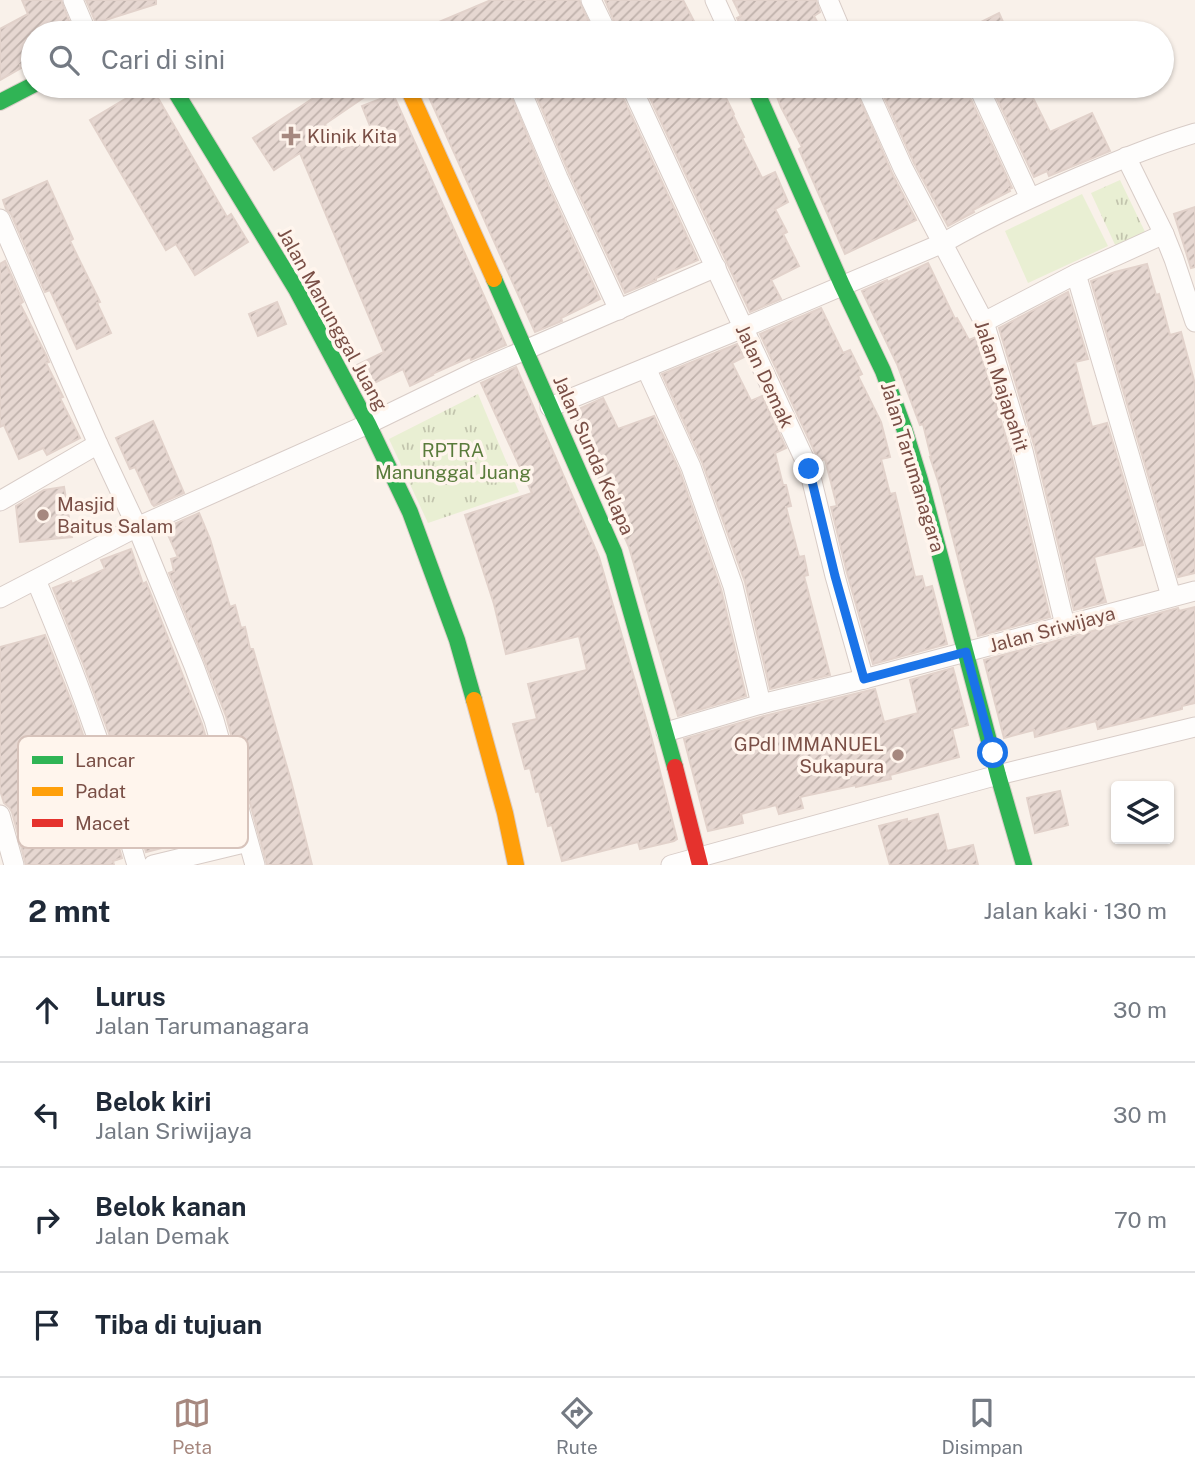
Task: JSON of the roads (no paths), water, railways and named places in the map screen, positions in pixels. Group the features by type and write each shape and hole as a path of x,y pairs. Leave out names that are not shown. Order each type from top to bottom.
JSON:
{"street":[{"path":"73,0 82,21"},
{"path":"591,0 601,21"},
{"path":"715,0 725,21"},
{"path":"828,0 837,21"},
{"path":"0,102 21,91"},
{"name":"Jalan Manunggal Juang","path":"179,98 296,289 368,424 410,512 457,640 505,813 516,865"},
{"name":"Jalan Sunda Kelapa","path":"412,98 614,551 666,732 699,861"},
{"path":"524,98 619,310"},
{"name":"Jalan Demak","path":"637,98 809,469 864,679"},
{"name":"Jalan Tarumanagara","path":"759,98 883,371 904,428 1024,865"},
{"name":"Jalan Majapahit","path":"871,98 903,168 984,322 1023,451 1065,625"},
{"path":"984,98 1030,198"},
{"path":"550,407 943,243 1030,198 1126,157 1195,133"},
{"path":"1126,157 1164,234 1195,322"},
{"path":"0,219 4,240 136,527 194,666 218,736"},
{"path":"984,322 1076,274 1164,234"},
{"path":"0,598 136,527 368,424 477,371 716,267"},
{"path":"1076,274 1171,596"},
{"path":"646,368 691,467 733,586 761,704"},
{"path":"1,500 98,444"},
{"path":"36,580 97,736"},
{"name":"Jalan Sriwijaya","path":"666,732 761,704 1195,591"},
{"path":"671,865 699,861 998,775 1194,731"},
{"path":"0,815 15,865"},
{"path":"248,842 255,865"},
{"path":"132,848 137,865"},
{"path":"153,865 223,848"}],"place":[{"name":"Klinik Kita","path":"291,136"},
{"name":"Masjid Baitus Salam","path":"43,515"},
{"name":"GPdI IMMANUEL Sukapura","path":"898,755"}],"park label":[{"name":"RPTRA Manunggal Juang","path":"453,461"}]}
